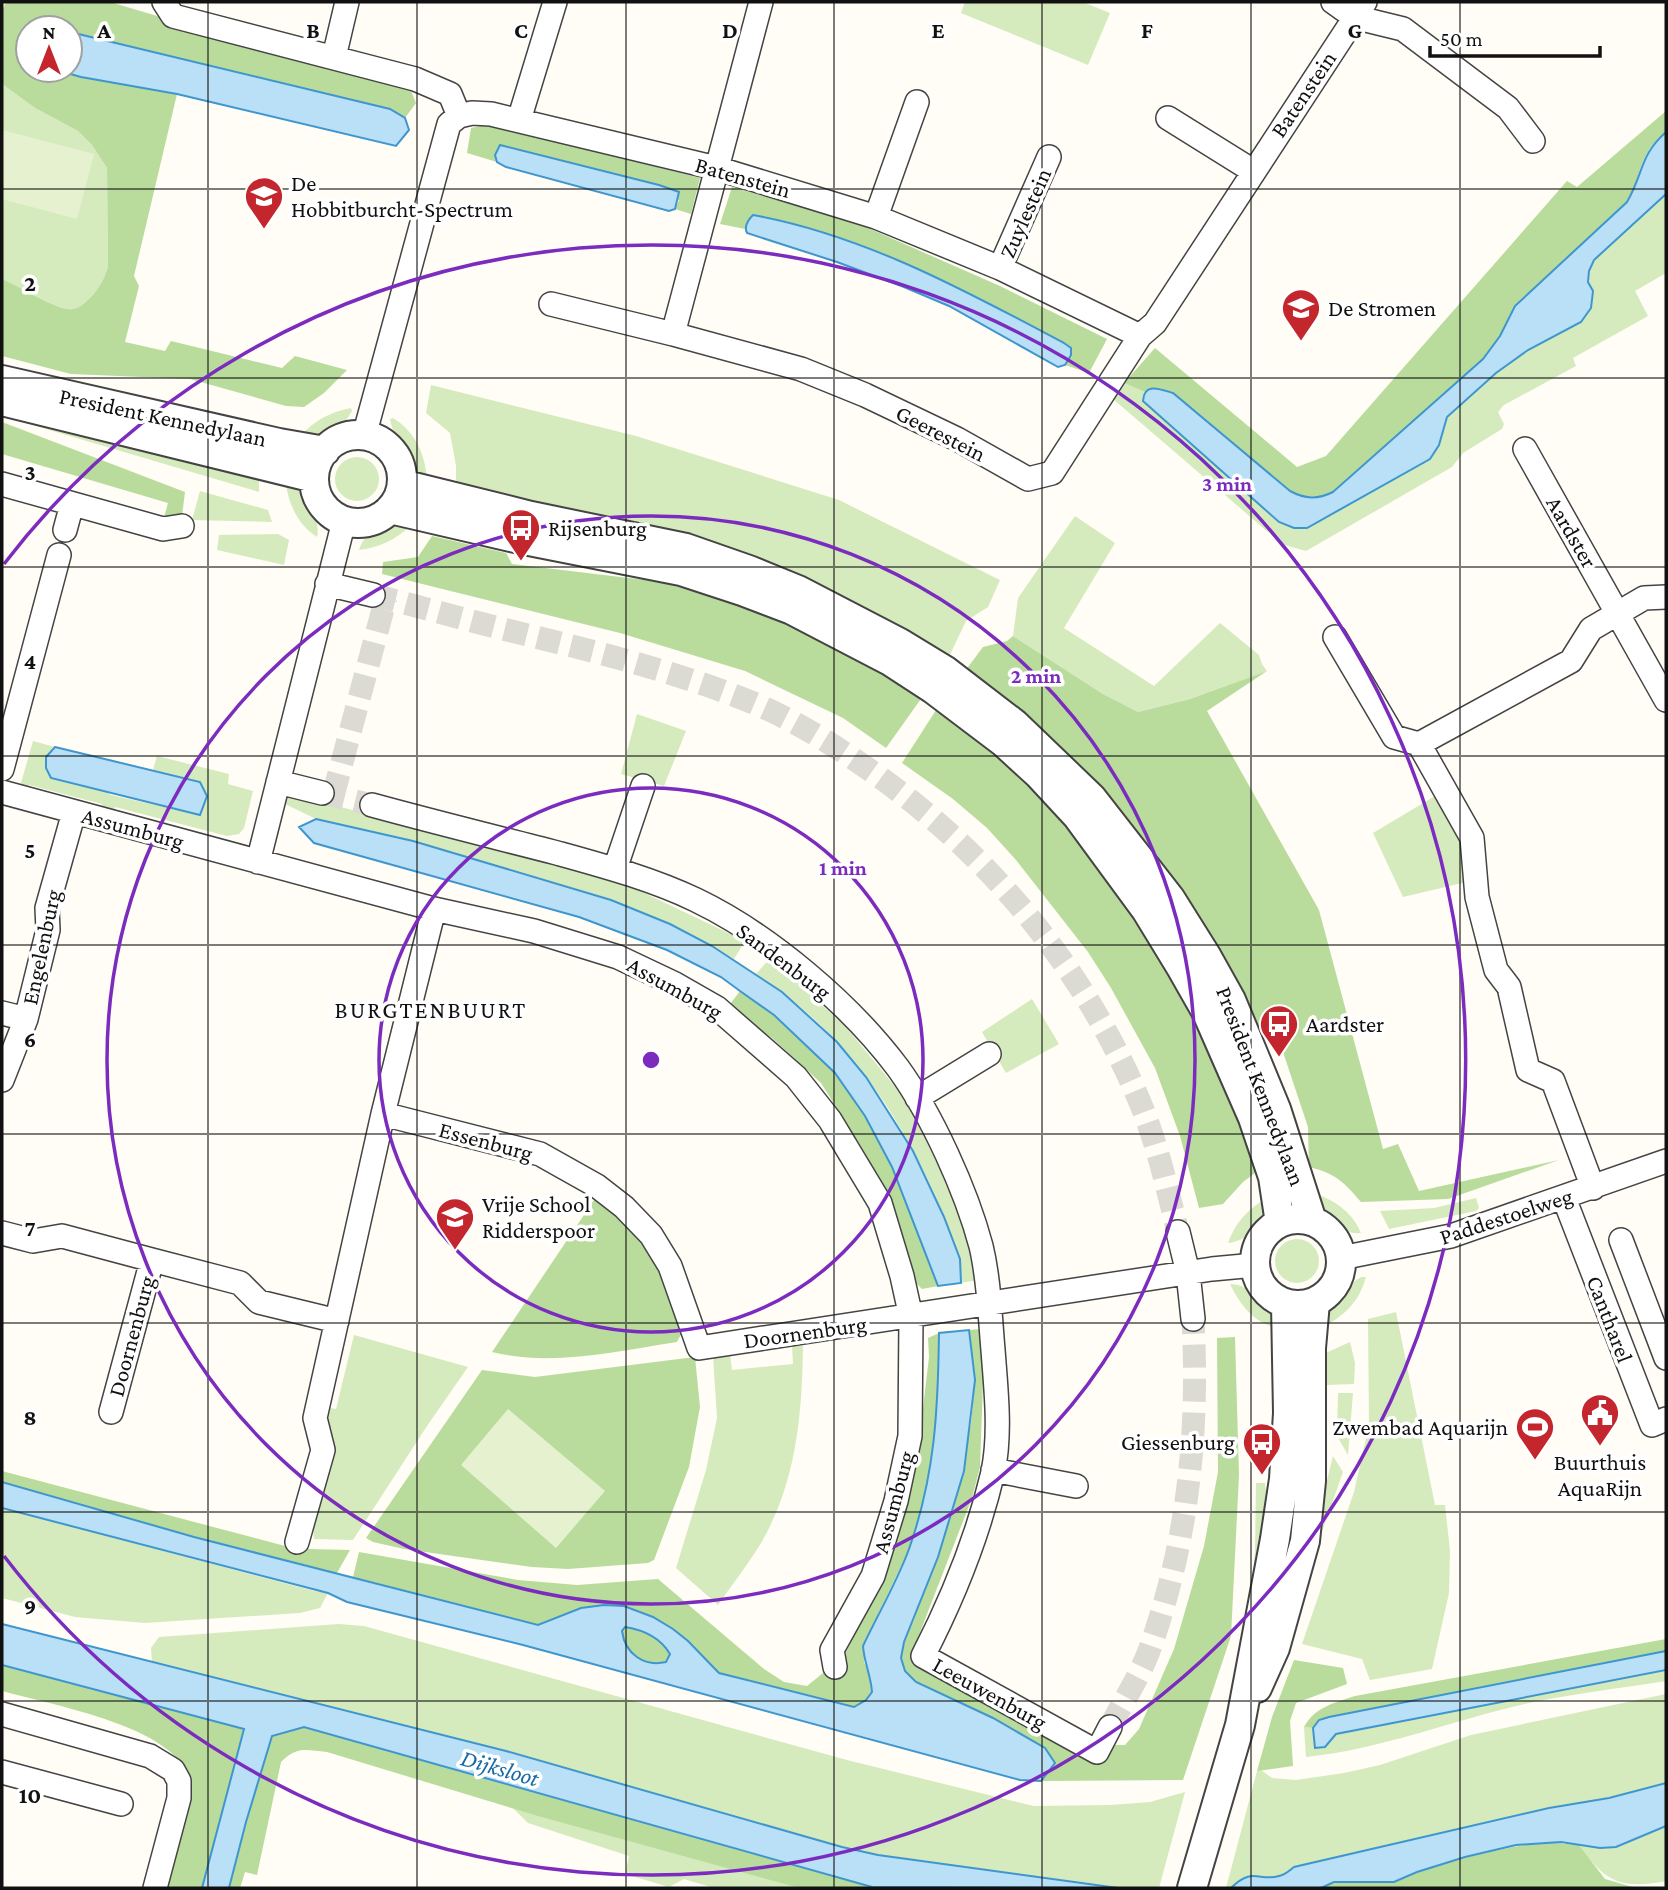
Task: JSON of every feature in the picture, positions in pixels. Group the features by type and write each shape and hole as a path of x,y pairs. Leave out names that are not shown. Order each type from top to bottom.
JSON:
{"street":[{"path":"164,2 173,16 415,79 450,94 459,116 449,124 364,436"},
{"path":"334,57 347,2"},
{"path":"519,120 555,2"},
{"path":"673,334 761,2"},
{"path":"1333,2 1359,9 1404,29 1508,108 1533,141"},
{"name":"Batenstein","path":"459,116 472,113 519,120 716,168 876,217 1000,268 1140,336 1155,323 1359,9"},
{"path":"876,217 917,102"},
{"path":"1168,118 1252,171"},
{"name":"Zuylestein","path":"1000,268 1049,157"},
{"name":"Geerestein","path":"551,304 801,369 865,395 957,439 1028,479 1052,473 1140,336"},
{"name":"President Kennedylaan","path":"2,380 279,443 325,450"},
{"name":"President Kennedylaan","path":"2,401 314,478"},
{"path":"364,436 375,439 393,452 400,467 402,484 390,509 369,522 344,521 322,505 316,492 316,466 325,450 343,438 364,436"},
{"name":"Aardster","path":"1525,449 1666,699"},
{"path":"2,484 163,529 182,527"},
{"name":"President Kennedylaan","path":"402,484 531,516 686,548 749,570 798,590 900,643 946,671 1015,724 1092,797 1170,898 1207,957 1231,1000 1276,1109 1312,1221"},
{"path":"65,530 72,504"},
{"name":"President Kennedylaan","path":"390,509 681,572 792,610 890,661 933,689 1003,742 1039,775 1077,816 1146,910 1182,969 1207,1013 1252,1118 1273,1177 1279,1223"},
{"path":"258,862 344,521"},
{"path":"2,769 59,555"},
{"path":"327,584 373,595"},
{"path":"1335,637 1394,737 1419,744 1571,661 1591,629 1644,598 1666,597"},
{"path":"1419,744 1472,838 1477,897 1496,970 1508,986 1528,1070 1553,1081 1593,1188"},
{"path":"278,782 322,793"},
{"path":"615,869 643,786"},
{"name":"Assumburg","path":"2,792 434,909 534,931 618,957 675,984 717,1009 759,1042 796,1077 830,1120 880,1203 911,1317 911,1436 896,1501 873,1576 832,1650 835,1667"},
{"name":"Sandenburg","path":"372,805 615,869 657,883 699,901 765,941 800,968 843,1008 897,1067 917,1098 963,1194 981,1247 989,1304"},
{"name":"Engelenburg","path":"2,1080 26,1019 48,930 47,908 74,812"},
{"path":"297,1542 323,1450 315,1418 383,1114 434,909"},
{"path":"2,1013 26,1019"},
{"path":"917,1098 989,1054"},
{"name":"Essenburg","path":"383,1114 540,1154 597,1186 624,1207 651,1235 670,1266 699,1348"},
{"name":"Paddestoelweg","path":"1341,1258 1451,1236 1666,1161"},
{"name":"Cantharel","path":"1564,1198 1652,1425 1666,1419"},
{"path":"1296,1219 1312,1221 1332,1235 1339,1246 1340,1272 1336,1284 1327,1295 1315,1302 1286,1304 1265,1289 1258,1278 1256,1253 1269,1230 1279,1223 1296,1219"},
{"path":"1178,1232 1188,1273 1193,1319"},
{"name":"Doornenburg","path":"2,1233 33,1241 62,1236 240,1283 259,1302 337,1321"},
{"name":"Cantharel","path":"1621,1240 1666,1358"},
{"name":"Doornenburg","path":"111,1412 152,1260"},
{"path":"911,1317 1188,1273 1255,1265"},
{"path":"1240,1725 1275,1648 1305,1541 1310,1491 1311,1348 1315,1302"},
{"name":"Leeuwenburg","path":"989,1304 998,1410 993,1470 975,1532 947,1610 923,1656 1097,1752 1110,1727"},
{"path":"1192,1888 1240,1725 1275,1539 1284,1479 1288,1413 1286,1304"},
{"name":"Doornenburg","path":"699,1348 911,1317"},
{"path":"993,1470 1076,1486"},
{"path":"2,1714 150,1756 173,1770 179,1781 179,1798 155,1888"},
{"path":"2,1772 121,1804"}],"green space":[{"path":"110,2 411,91 416,103 405,118 390,109 84,35 84,14 14,14 14,84 84,84 84,78 177,94 134,276 139,286 125,342 165,351 171,341 282,368 295,356 347,370 324,393 304,407 286,406 190,379 71,374 2,356 2,279 48,302 73,309 92,296 102,283 108,267 107,168 92,145 78,131 35,108 2,84 2,12 5,4"},
{"path":"965,2 1083,2 1110,13 1088,65 961,13"},
{"path":"2,84 35,108 78,131 92,145 107,168 108,268 95,293 76,308 58,306 2,279"},
{"path":"1666,111 1666,132 1646,155 1627,202 1515,306 1500,336 1483,359 1333,492 1311,498 1290,491 1196,411 1149,389 1145,392 1124,383 1155,348 1297,467 1326,456 1567,181 1577,187"},
{"path":"488,124 700,178 691,214 675,209 679,200 496,153 497,162 467,153 471,128"},
{"path":"2,130 94,154 77,219 2,199"},
{"path":"732,187 859,224 1000,286 1107,339 1089,373 1065,365 1071,355 1071,349 1064,343 952,285 874,251 835,236 753,215 747,233 745,229 720,224"},
{"path":"1666,194 1666,273 1635,291 1648,316 1573,358 1576,366 1504,405 1498,412 1504,424 1502,429 1463,453 1452,467 1306,551 1285,545 1268,532 1113,399 1124,383 1145,392 1143,401 1279,522 1439,445 1446,417 1496,373 1528,350 1581,322 1592,291 1589,276 1594,260"},
{"path":"431,385 636,436 839,500 1000,580 988,607 966,621 946,663 456,489 456,466 450,433 426,413"},
{"path":"351,408 348,418 337,428 324,434 301,436 311,425 323,418"},
{"path":"2,411 259,478 259,492 2,416"},
{"path":"393,418 418,444 427,479 420,479 406,459 392,426 390,419"},
{"path":"2,422 185,492 182,516 163,521 168,503 2,454"},
{"path":"357,457 366,458 373,463 378,470 378,488 373,495 366,500 357,501 348,500 341,495 336,488 335,479 336,470 341,463 348,458"},
{"path":"286,483 298,486 306,495 316,518 317,537 305,527 296,514"},
{"path":"200,491 268,510 272,522 192,520"},
{"path":"1075,516 1115,543 1064,628 1154,686 1220,623 1259,655 1267,671 1190,699 1138,712 1103,694 1013,636 1018,598"},
{"path":"390,523 411,525 387,542 359,550 371,533"},
{"path":"278,534 289,540 284,565 217,550 219,535"},
{"path":"432,536 506,553 512,564 662,582 764,613 850,652 923,696 886,748 843,718 745,671 620,633 382,574 383,562 418,557"},
{"path":"1013,636 1103,694 1138,712 1190,699 1267,671 1207,711 1319,910 1383,1149 1398,1144 1419,1191 1559,1160 1448,1199 1361,1202 1338,1179 1309,1167 1308,1127 1280,1043 1262,1038 1230,977 962,675 983,647 1007,641"},
{"path":"938,707 979,738 1036,789 1092,851 1201,1019 1259,1170 1243,1182 1223,1204 1199,1208 1180,1136 1155,1068 1088,952 1016,860 987,828 953,799 902,763"},
{"path":"637,714 686,731 664,786 621,774"},
{"path":"33,741 55,747 46,757 111,795 199,815 207,796 200,783 153,770 157,756 229,774 228,784 253,791 244,828 239,834 227,836 115,807 113,815 100,811 102,804 29,785 27,792 19,790"},
{"path":"288,793 549,862 634,888 745,941 734,959 670,924 611,900 413,841 316,819 285,804"},
{"path":"1435,796 1467,852 1475,880 1403,897 1373,833"},
{"path":"770,958 845,1026 907,1101 958,1207 978,1280 961,1283 959,1260 938,1201 909,1144 875,1089 820,1024 756,974"},
{"path":"740,991 773,1015 835,1073 865,1116 892,1166 938,1286 922,1289 917,1284 894,1213 862,1148 821,1083 772,1038 728,1007"},
{"path":"1032,999 1059,1044 1006,1073 982,1032"},
{"path":"1316,1194 1343,1209 1361,1233 1345,1231 1332,1222"},
{"path":"603,1198 654,1254 684,1329 677,1342 561,1358 492,1352 594,1200"},
{"path":"1268,1198 1264,1214 1256,1228 1243,1238 1228,1243 1244,1216"},
{"path":"1476,1198 1479,1208 1476,1211 1389,1229 1380,1211 1434,1208"},
{"path":"1297,1239 1306,1240 1313,1245 1318,1252 1318,1270 1313,1277 1306,1282 1297,1283 1288,1282 1281,1277 1276,1270 1275,1261 1276,1252 1281,1245 1288,1240"},
{"path":"1361,1277 1366,1277 1354,1302 1344,1313 1323,1327 1325,1311 1343,1289"},
{"path":"1230,1284 1245,1288 1260,1298 1270,1312 1274,1327 1260,1321 1248,1311"},
{"path":"1396,1312 1435,1505 1445,1505 1450,1551 1449,1593 1432,1669 1370,1680 1362,1659 1302,1644 1354,1492 1369,1425 1368,1319"},
{"path":"980,1329 984,1353 980,1467 972,1498 917,1640 916,1658 1009,1715 1019,1695 1111,1745 1125,1745 1139,1729 1174,1649 1204,1546 1218,1472 1217,1338 1235,1337 1239,1475 1231,1636 1183,1780 1041,1781 1055,1763 1045,1748 993,1718 916,1682 905,1671 901,1658 904,1642 915,1617 971,1424 975,1380 969,1330"},
{"path":"939,1333 938,1413 928,1487 908,1552 879,1612 864,1662 871,1678 873,1692 854,1707 719,1673 653,1617 624,1606 581,1608 538,1625 353,1577 359,1552 518,1580 577,1585 658,1579 764,1669 784,1682 807,1686 844,1656 879,1585 918,1451 929,1357 928,1338"},
{"path":"354,1335 468,1367 353,1540 314,1539 313,1524 324,1407 336,1409"},
{"path":"1350,1342 1355,1363 1354,1384 1327,1385 1319,1356"},
{"path":"792,1346 803,1346 801,1399 789,1476 771,1524 758,1548 718,1605 676,1568 706,1470 717,1418 713,1357 730,1354 732,1370 793,1364"},
{"path":"695,1357 700,1407 689,1467 654,1560 648,1563 568,1569 532,1567 404,1549 366,1538 482,1370 535,1377"},
{"path":"1338,1393 1353,1393 1348,1455 1337,1436"},
{"path":"508,1409 605,1491 556,1548 461,1465"},
{"path":"1333,1456 1343,1472 1311,1563 1307,1562"},
{"path":"2,1471 285,1546 350,1550 337,1573 194,1537 2,1482"},
{"path":"1256,1483 1265,1483 1269,1516 1251,1600 1255,1550"},
{"path":"2,1508 328,1593 320,1608 300,1613 145,1623 75,1617 2,1598"},
{"path":"339,1624 364,1626 847,1760 1034,1806 1150,1802 1185,1792 1159,1888 1118,1888 878,1855 842,1847 506,1751 152,1663 151,1648 159,1637"},
{"path":"624,1627 645,1632 656,1639 670,1654 666,1662 643,1660 631,1652 624,1639"},
{"path":"1666,1639 1666,1651 1329,1717 1319,1720 1313,1728 1304,1727 1319,1710 1355,1696"},
{"path":"1294,1660 1343,1668 1347,1684 1296,1703 1290,1721 1293,1766 1257,1771 1272,1717"},
{"path":"2,1665 244,1729 202,1888 165,1888 187,1772 174,1755 155,1741 131,1729 76,1710 2,1691"},
{"path":"1666,1670 1666,1681 1534,1702 1364,1747 1306,1757 1304,1727 1313,1728 1315,1747 1324,1747 1336,1734"},
{"path":"1666,1694 1666,1783 1294,1867 1280,1876 1251,1876 1231,1888 1226,1888 1257,1771 1261,1770 1272,1778 1296,1780 1344,1773 1380,1765 1471,1735"},
{"path":"304,1727 882,1888 792,1886 538,1816 327,1752 307,1750 292,1753 281,1762 257,1875 245,1872 240,1888 229,1888 272,1736"},
{"path":"513,1808 804,1888 714,1888 684,1879 669,1887 625,1874 629,1856 528,1823"},
{"path":"1666,1826 1666,1881 1636,1884 1615,1880 1597,1867 1579,1845 1615,1846"},
{"path":"1545,1842 1579,1845 1605,1879 1636,1888 1321,1888 1346,1882 1391,1882 1460,1859"}],"water":[{"path":"84,35 390,109 405,118 409,130 396,146 177,94 84,78"},
{"path":"1666,132 1666,194 1594,260 1588,282 1593,291 1591,308 1581,322 1528,350 1496,373 1447,417 1439,445 1430,459 1307,528 1294,528 1279,522 1143,401 1146,391 1150,389 1173,393 1290,491 1311,498 1333,492 1483,359 1500,336 1515,306 1627,202 1646,157"},
{"path":"500,145 679,192 675,209 669,211 506,167 497,162 495,155"},
{"path":"753,215 835,236 913,267 1064,343 1071,348 1071,355 1065,365 1058,367 949,306 837,262 747,233 747,224"},
{"path":"55,747 200,782 207,796 200,815 51,778 46,768 46,757"},
{"path":"316,819 413,841 611,900 670,924 712,946 782,992 837,1042 866,1077 913,1151 960,1259 961,1283 938,1286 892,1167 865,1116 835,1073 774,1015 721,977 667,950 579,917 314,843 299,827"},
{"path":"969,1330 975,1380 964,1471 938,1557 904,1642 901,1658 905,1671 916,1682 993,1718 1045,1748 1055,1763 1041,1781 1020,1780 523,1645 347,1602 328,1593 2,1508 2,1482 194,1537 538,1625 581,1608 624,1606 653,1617 673,1629 719,1673 854,1707 866,1700 872,1692 863,1646 909,1549 925,1495 936,1416 939,1333","holes":["625,1627 651,1635 661,1643 670,1654 666,1662 650,1662 631,1652 622,1631"]},
{"name":"Dijksloot","path":"2,1624 506,1751 842,1847 878,1855 1118,1888 872,1887 304,1727 272,1736 229,1888 202,1888 244,1729 2,1665"},
{"path":"1666,1651 1666,1670 1336,1734 1325,1747 1315,1748 1313,1728 1319,1720 1329,1717"},
{"path":"1666,1783 1666,1826 1616,1847 1600,1848 1561,1842 1516,1845 1465,1857 1394,1882 1334,1882 1321,1888 1231,1888 1251,1876 1279,1876 1294,1867"}],"tunnel":[{"path":"373,595 630,662 721,691 765,708 808,730 906,797 948,832 988,871 1058,955 1089,1001 1139,1100 1161,1165 1178,1232"},
{"path":"333,796 386,598"},
{"path":"322,793 372,805"},
{"path":"1110,1727 1149,1651 1182,1528 1192,1446 1193,1319"}],"place":[{"name":"De Hobbitburcht-Spectrum","path":"264,230"},
{"name":"De Stromen","path":"1301,342"},
{"name":"Rijsenburg","path":"521,562"},
{"name":"Aardster","path":"1279,1058"},
{"name":"Vrije School Ridderspoor","path":"455,1251"},
{"name":"Buurthuis AquaRijn","path":"1600,1447"},
{"name":"Zwembad Aquarijn","path":"1535,1461"},
{"name":"Giessenburg","path":"1262,1476"}],"district":[{"name":"BURGTENBUURT","path":"431,1010"}]}
